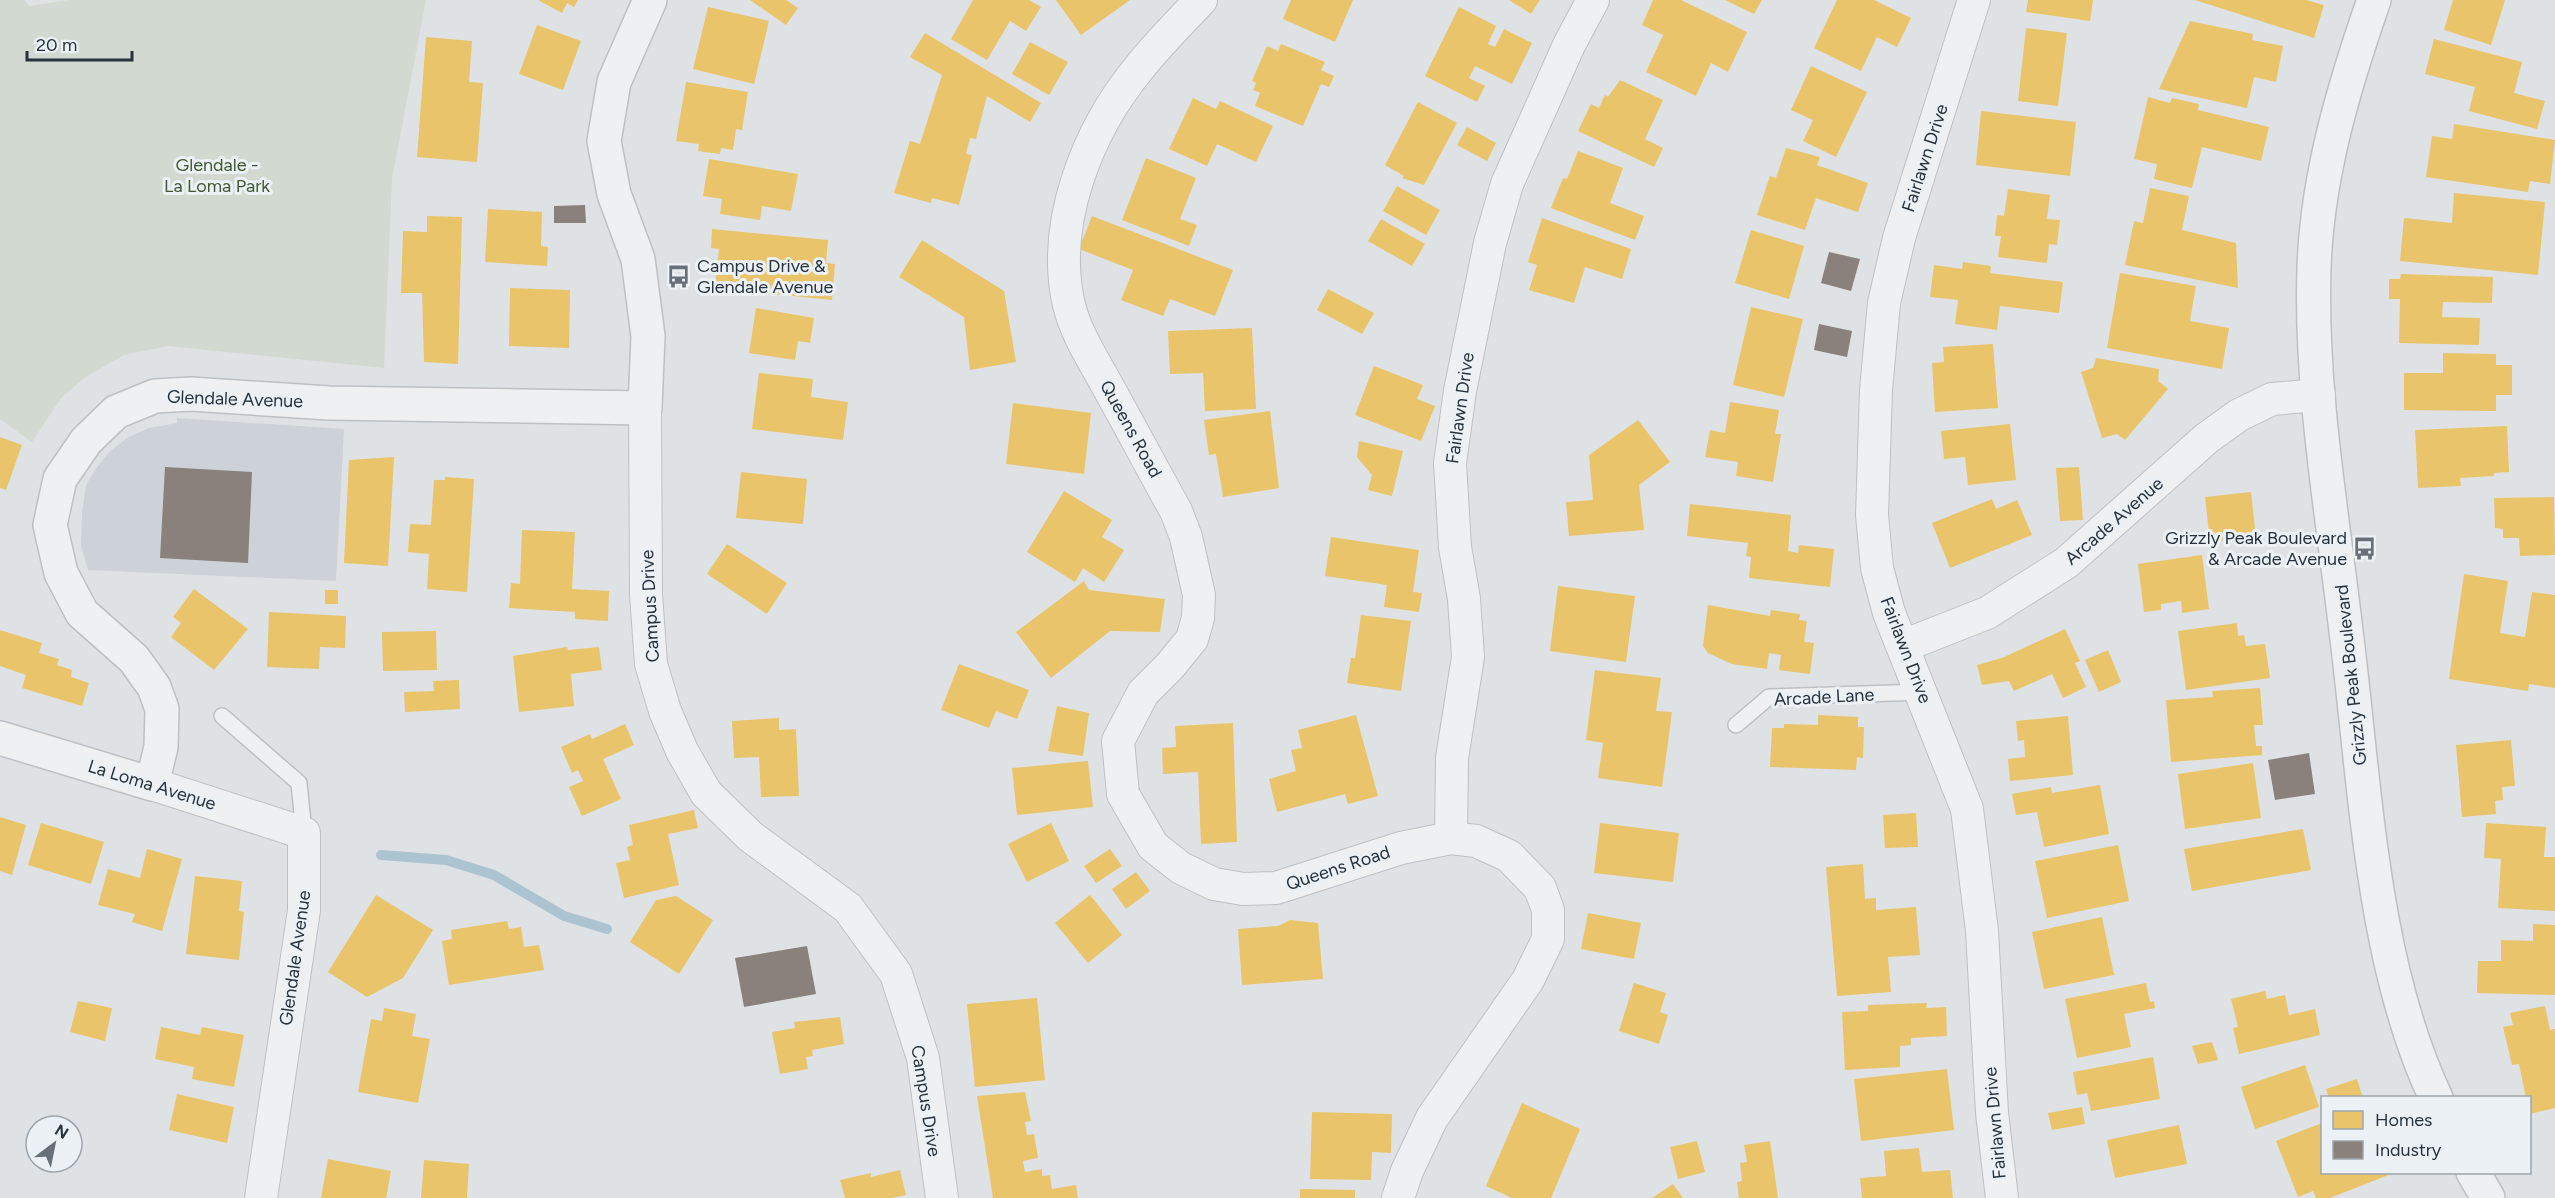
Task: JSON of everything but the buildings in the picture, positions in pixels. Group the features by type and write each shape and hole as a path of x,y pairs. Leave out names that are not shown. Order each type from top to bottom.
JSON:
{"street":[{"name":"Campus Drive","path":"650,0 614,82 604,141 614,194 638,260 648,336 645,408 646,594 651,664 665,711 682,751 706,793 750,836 848,908 896,974 923,1058 942,1198"},
{"name":"Queens Road","path":"1200,0 1138,69 1092,140 1069,210 1064,241 1064,273 1069,306 1081,337 1176,511 1186,537 1199,595 1198,618 1192,639 1143,693 1118,741 1123,794 1153,846 1181,868 1214,884 1243,889 1276,888 1401,848 1450,838 1476,841 1509,856 1540,888 1548,910 1548,939 1528,980 1432,1118 1407,1171 1398,1198"},
{"name":"Fairlawn Drive","path":"1450,838 1452,758 1468,657 1464,599 1455,547 1450,463 1460,391 1490,243 1507,184 1569,45 1593,0"},
{"name":"Fairlawn Drive","path":"1974,0 1899,238 1884,303 1876,390 1872,515 1877,568 1889,614 1923,692 1967,809 1982,931 1992,1113 2002,1198"},
{"name":"Grizzly Peak Boulevard","path":"2374,0 2355,56 2326,163 2314,266 2319,395 2364,795 2384,923 2406,1017 2435,1096"},
{"name":"Glendale Avenue","path":"152,784 161,747 162,709 154,687 134,659 82,613 61,573 50,525 60,479 86,441 116,412 155,396 191,394 329,403 645,408"},
{"name":"Arcade Avenue","path":"1903,646 1987,613 2066,563 2207,438 2239,415 2272,399 2319,395"},
{"name":"La Loma Avenue","path":"0,738 304,832"},
{"name":"Glendale Avenue","path":"261,1198 304,910 304,832"},
{"path":"2475,1174 2488,1198"}],"lane":[{"name":"Arcade Lane","path":"1736,725 1769,697 1923,692"},
{"name":"Glendale Avenue","path":"222,716 299,783 304,832"}],"shaded area":[{"path":"177,418 344,429 336,581 88,570 81,546 86,485 109,452 127,438 149,428 177,423"}],"green space":[{"name":"Glendale - La Loma Park","path":"0,0 24,0 29,6 70,0 426,0 392,179 384,368 168,346 124,355 84,378 61,398 32,442 0,419"}],"waterway":[{"path":"381,855 446,860 494,875 564,916 607,929"}],"place":[{"name":"Campus Drive & Glendale Avenue","path":"679,276"},
{"name":"Grizzly Peak Boulevard & Arcade Avenue","path":"2365,548"}]}
